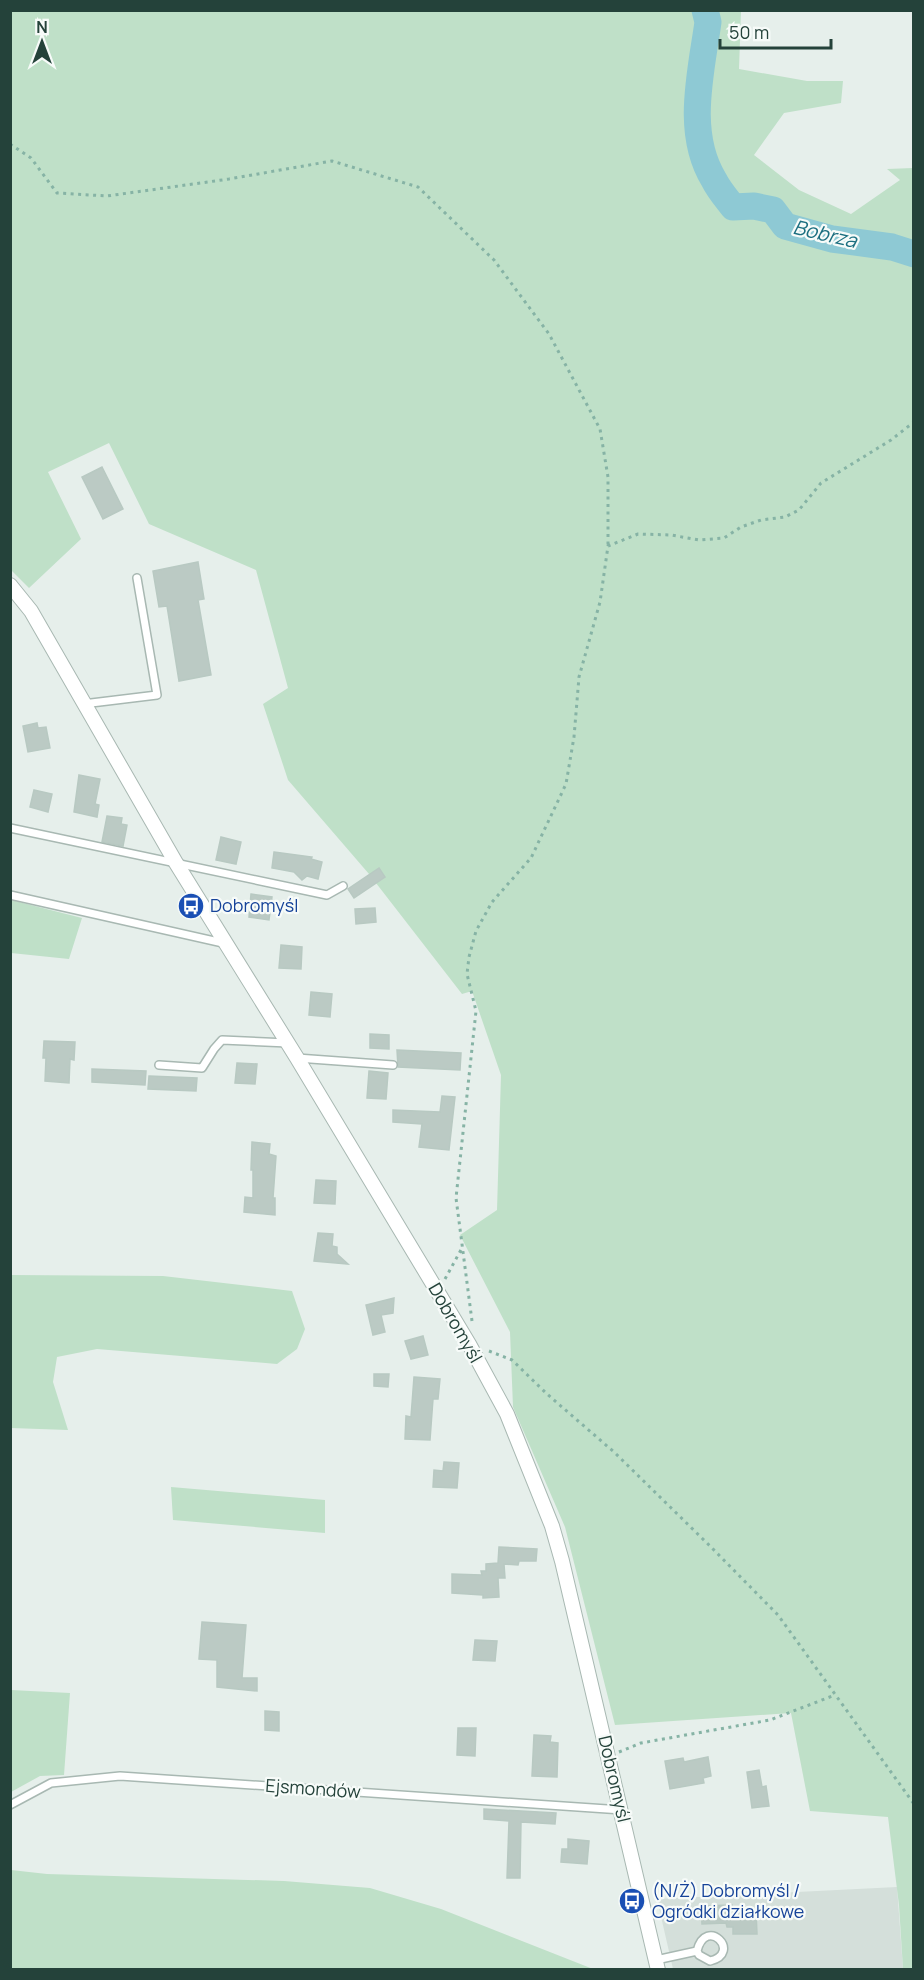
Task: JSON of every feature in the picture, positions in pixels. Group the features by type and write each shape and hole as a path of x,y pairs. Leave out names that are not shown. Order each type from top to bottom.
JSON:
{"street":[{"name":"Dobromyśl","path":"10,585 31,611 176,863 288,1043 469,1344 507,1414 552,1526 609,1755 657,1965"}],"lane":[{"path":"83,704 157,695 137,578"},
{"path":"10,828 327,895 343,886"},
{"path":"10,895 226,944"},
{"path":"159,1065 202,1068 222,1040 288,1043"},
{"path":"297,1058 393,1065"},
{"name":"Ejsmondów","path":"10,1805 51,1783 120,1776 622,1810"},
{"path":"657,1965 697,1951"}],"path":[{"path":"10,144 31,158 57,193 107,196 332,161 418,188 494,260 549,334 600,429 608,477 608,546 600,602 579,676 574,737 566,784 531,858 492,902 476,931 469,957 467,974 476,1011 456,1198 472,1308 473,1335 469,1344 512,1360 547,1394 614,1452 778,1615 914,1804"},
{"path":"608,546 638,534 671,535 699,540 724,538 741,527 761,520 785,517 799,510 821,483 891,440 914,422"},
{"path":"435,1289 448,1275 463,1246"},
{"path":"609,1755 641,1743 770,1720 835,1695"}],"shaded area":[{"path":"897,1887 903,1969 673,1969 657,1899"}],"green space":[{"path":"11,11 741,11 739,69 807,81 843,81 841,103 784,113 754,155 799,190 851,214 900,180 887,169 913,168 913,1969 903,1969 899,1905 888,1817 810,1811 791,1713 615,1725 565,1527 513,1407 510,1332 460,1235 497,1210 501,1075 472,991 462,994 369,874 288,780 263,704 288,688 256,570 149,524 109,443 48,472 81,539 29,588 11,570"},
{"path":"11,900 82,918 69,959 11,953"},
{"path":"11,1275 163,1276 292,1291 305,1329 297,1349 277,1364 97,1349 57,1357 53,1382 68,1430 11,1428"},
{"path":"171,1487 325,1500 325,1533 173,1520"},
{"path":"11,1690 70,1693 64,1775 40,1776 11,1792"},
{"path":"11,1870 47,1874 284,1881 370,1888 441,1909 593,1969 11,1969"}],"building":[{"path":"102,467 123,509 103,519 82,477"},
{"path":"198,562 204,599 198,600 211,675 179,681 167,606 159,607 153,571"},
{"path":"37,723 38,728 46,727 50,748 28,752 23,726"},
{"path":"79,775 100,779 95,804 99,805 97,817 74,812"},
{"path":"34,790 52,794 48,812 30,807"},
{"path":"107,816 122,818 121,824 127,825 123,846 102,842"},
{"path":"221,837 241,842 236,864 216,860"},
{"path":"274,852 312,857 311,859 322,862 318,879 307,876 302,880 294,872 272,868"},
{"path":"379,868 385,877 354,898 348,889"},
{"path":"251,894 272,897 269,920 249,917"},
{"path":"375,908 376,922 356,924 355,909"},
{"path":"281,945 302,947 301,969 279,968"},
{"path":"311,992 332,994 330,1017 309,1015"},
{"path":"370,1034 389,1035 389,1049 370,1048"},
{"path":"44,1041 75,1042 74,1060 70,1059 69,1083 45,1081"},
{"path":"397,1050 461,1053 460,1070 398,1067"},
{"path":"237,1063 257,1064 255,1084 235,1083"},
{"path":"92,1069 146,1071 145,1085 92,1082"},
{"path":"369,1071 388,1073 386,1099 367,1098"},
{"path":"149,1076 197,1078 196,1091 148,1089"},
{"path":"442,1096 455,1097 449,1150 419,1147 422,1124 393,1122 393,1110 440,1112"},
{"path":"252,1142 270,1144 269,1154 276,1156 273,1198 275,1198 275,1215 244,1212 245,1197 253,1198"},
{"path":"316,1180 336,1181 335,1204 314,1203"},
{"path":"318,1233 333,1234 332,1246 337,1247 337,1254 348,1264 314,1261"},
{"path":"394,1298 393,1313 381,1315 385,1332 373,1335 366,1305"},
{"path":"423,1336 428,1355 411,1359 405,1341"},
{"path":"374,1374 389,1374 388,1387 374,1386"},
{"path":"414,1377 440,1379 438,1399 433,1399 430,1440 405,1439 406,1416 411,1417"},
{"path":"444,1462 459,1463 457,1488 433,1487 434,1470 443,1471"},
{"path":"499,1547 537,1549 536,1561 519,1561 518,1565 504,1564 505,1578 498,1578 499,1597 483,1598 483,1595 452,1593 452,1574 482,1575 481,1571 486,1571 486,1564 498,1563"},
{"path":"202,1622 246,1625 242,1678 257,1678 257,1691 217,1687 217,1660 199,1659"},
{"path":"475,1640 497,1641 495,1661 473,1660"},
{"path":"265,1711 279,1712 279,1731 265,1730"},
{"path":"458,1728 476,1728 475,1756 457,1755"},
{"path":"534,1735 551,1736 550,1742 558,1743 557,1777 532,1776"},
{"path":"708,1757 711,1776 703,1778 704,1783 670,1789 665,1761 683,1758 684,1762"},
{"path":"759,1770 762,1787 766,1786 769,1806 752,1808 747,1772"},
{"path":"484,1809 556,1813 555,1824 521,1822 520,1878 507,1878 509,1821 484,1819"},
{"path":"568,1839 589,1841 587,1864 561,1862 562,1849 568,1849"},
{"path":"732,1905 732,1912 756,1911 757,1934 733,1934 733,1927 727,1927 726,1923 702,1924 701,1906"}],"waterway":[{"name":"Bobrza","path":"705,10 708,22 698,102 700,143 705,162 714,180 733,207 754,206 773,210 785,226 832,239 892,247 914,254"}],"place":[{"name":"Dobromyśl","path":"191,906"},
{"name":"(N/Ż) Dobromyśl / Ogródki działkowe","path":"632,1901"}]}
